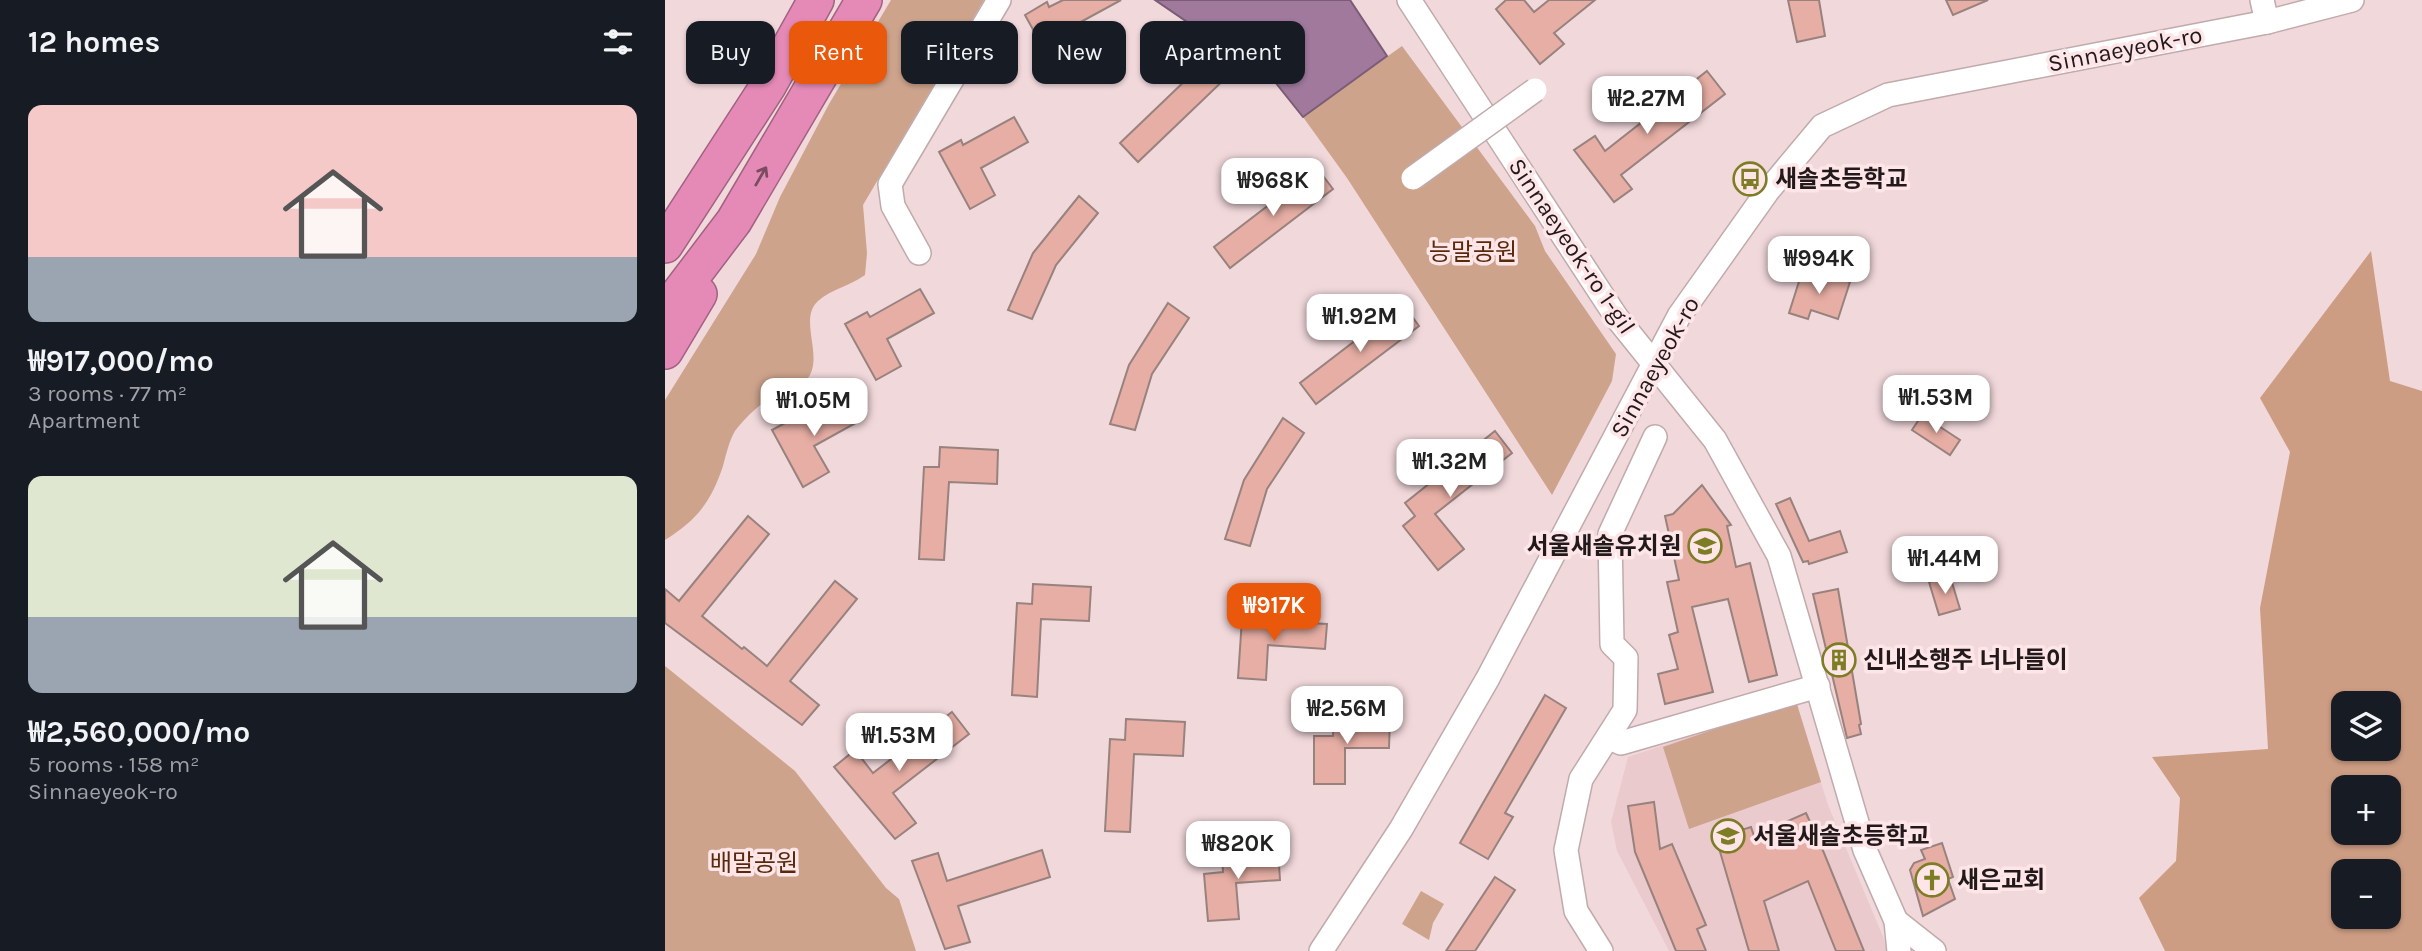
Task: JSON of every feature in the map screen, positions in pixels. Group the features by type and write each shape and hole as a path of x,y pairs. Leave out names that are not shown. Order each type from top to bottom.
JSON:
{"highway":[{"path":"665,245 768,86 817,0"},
{"path":"665,351 694,303 734,221 864,0"},
{"path":"665,210 768,86"},
{"path":"665,312 734,221"}],"street":[{"path":"919,253 893,206 890,184 999,0"},
{"name":"Sinnaeyeok-ro 1-gil","path":"1409,0 1617,318 1715,440 1779,556 1865,850 1896,921 1899,951"},
{"name":"Sinnaeyeok-ro","path":"1321,951 1401,829 1488,678 1679,316 1767,192 1822,126 1888,95 2264,11 2353,0"},
{"path":"1413,178 1535,90"},
{"path":"1601,951 1576,911 1566,850 1581,779 1625,710 1626,658 1612,644 1610,534 1655,437"},
{"path":"1608,737 1621,743 1818,686"},
{"path":"1896,921 1935,950"}],"shaded area":[{"path":"1155,0 1350,0 1387,56 1303,117 1277,84 1305,84 1305,21 1186,21"},
{"path":"2371,251 2390,381 2422,391 2422,951 2165,951 2139,898 2176,861 2180,798 2152,757 2268,749 2260,608 2290,452 2260,398"},
{"name":"서울새솔초등학교","path":"1796,701 1828,805 1889,951 1669,951 1617,851 1611,822 1628,757"}],"green space":[{"path":"891,0 984,0 972,21 901,21 901,84 934,84 863,205 867,253 865,275 818,301 810,318 813,359 808,378 798,387 762,404 740,424 731,439 708,500 686,525 665,540 665,400 756,254 780,197 841,84 887,84 887,21 878,21"},
{"name":"능말공원","path":"1402,46 1535,226 1545,251 1616,354 1612,381 1552,495 1347,178 1303,117"},
{"name":"배말공원","path":"665,666 795,771 886,888 899,899 916,951 665,951"},
{"path":"1796,701 1821,782 1689,829 1663,747"},
{"path":"1421,891 1444,904 1433,923 1429,940 1402,924"}],"building":[{"path":"1063,0 1121,0 1082,21 1032,21 1032,28 1025,15 1047,2 1049,7"},
{"path":"1506,0 1524,0 1534,12 1549,0 1595,0 1554,33 1564,44 1540,64 1496,9"},
{"path":"1788,0 1819,0 1825,36 1797,42"},
{"path":"1946,0 1988,0 1953,15"},
{"path":"1707,71 1725,94 1621,175 1632,189 1614,202 1574,150 1595,136 1605,151"},
{"path":"1182,84 1220,84 1138,162 1120,143"},
{"path":"1014,117 1028,142 981,168 995,195 970,209 939,152 961,140 963,145"},
{"path":"1317,168 1333,189 1230,268 1214,247"},
{"path":"1079,196 1098,213 1056,265 1032,319 1008,310 1033,253"},
{"path":"1802,272 1827,281 1829,275 1850,282 1838,319 1811,310 1808,319 1789,313"},
{"path":"920,289 934,313 887,339 901,366 876,380 845,324 867,312 870,317"},
{"path":"1168,303 1189,318 1152,374 1135,430 1110,424 1129,365"},
{"path":"1403,304 1419,326 1316,404 1300,383"},
{"path":"848,395 861,420 814,446 829,472 803,487 772,430 794,418 797,423"},
{"path":"1922,415 1960,440 1950,455 1912,430"},
{"path":"1283,418 1304,433 1267,489 1250,546 1225,539 1244,480"},
{"path":"1495,431 1512,453 1435,514 1464,549 1438,570 1403,526 1415,516 1405,503"},
{"path":"940,447 998,450 997,484 949,482 944,560 919,559 924,467 939,467"},
{"path":"1702,485 1731,525 1727,526 1736,567 1750,563 1777,675 1749,682 1728,599 1692,607 1713,692 1665,704 1658,674 1678,669 1669,635 1678,632 1667,582 1679,580 1665,516 1673,514"},
{"path":"1790,498 1809,541 1840,531 1847,552 1809,564 1808,561 1803,562 1776,504"},
{"path":"748,516 769,534 702,616 742,649 744,647 767,666 835,581 857,599 790,681 819,705 802,725 665,623 665,589 679,601"},
{"path":"1950,576 1960,609 1939,615 1929,582"},
{"path":"1033,584 1091,587 1089,621 1041,619 1037,697 1012,695 1017,603 1032,604"},
{"name":"신내소행주 너나들이","path":"1838,589 1861,724 1861,734 1847,738 1813,594"},
{"path":"1242,619 1327,624 1325,649 1268,645 1266,680 1238,678"},
{"path":"1545,695 1566,708 1505,813 1513,817 1488,859 1460,843"},
{"path":"952,712 969,734 893,793 916,823 895,839 834,767 855,750 873,773"},
{"path":"1334,718 1390,719 1389,748 1345,748 1345,784 1314,784 1314,736 1333,736"},
{"path":"1126,719 1185,722 1183,756 1134,754 1130,832 1105,831 1110,739 1125,740"},
{"path":"1654,802 1660,849 1672,844 1706,925 1697,929 1706,951 1676,951 1635,852 1628,806"},
{"path":"1806,813 1864,951 1836,951 1808,881 1764,901 1779,951 1749,951 1716,838 1751,827 1754,836"},
{"path":"1942,843 1953,877 1948,879 1955,899 1923,916 1910,870 1914,863 1925,859 1921,850"},
{"path":"1042,850 1050,877 958,906 970,942 945,949 912,861 938,853 947,881"},
{"path":"1278,850 1280,880 1236,883 1239,919 1208,921 1204,874 1223,872 1222,854"},
{"path":"1495,877 1515,890 1475,951 1446,951"}],"place":[{"name":"새솔초등학교","path":"1750,179"},
{"name":"서울새솔유치원","path":"1705,546"},
{"name":"신내소행주 너나들이","path":"1839,660"},
{"name":"서울새솔초등학교","path":"1728,836"},
{"name":"새은교회","path":"1932,880"}]}
